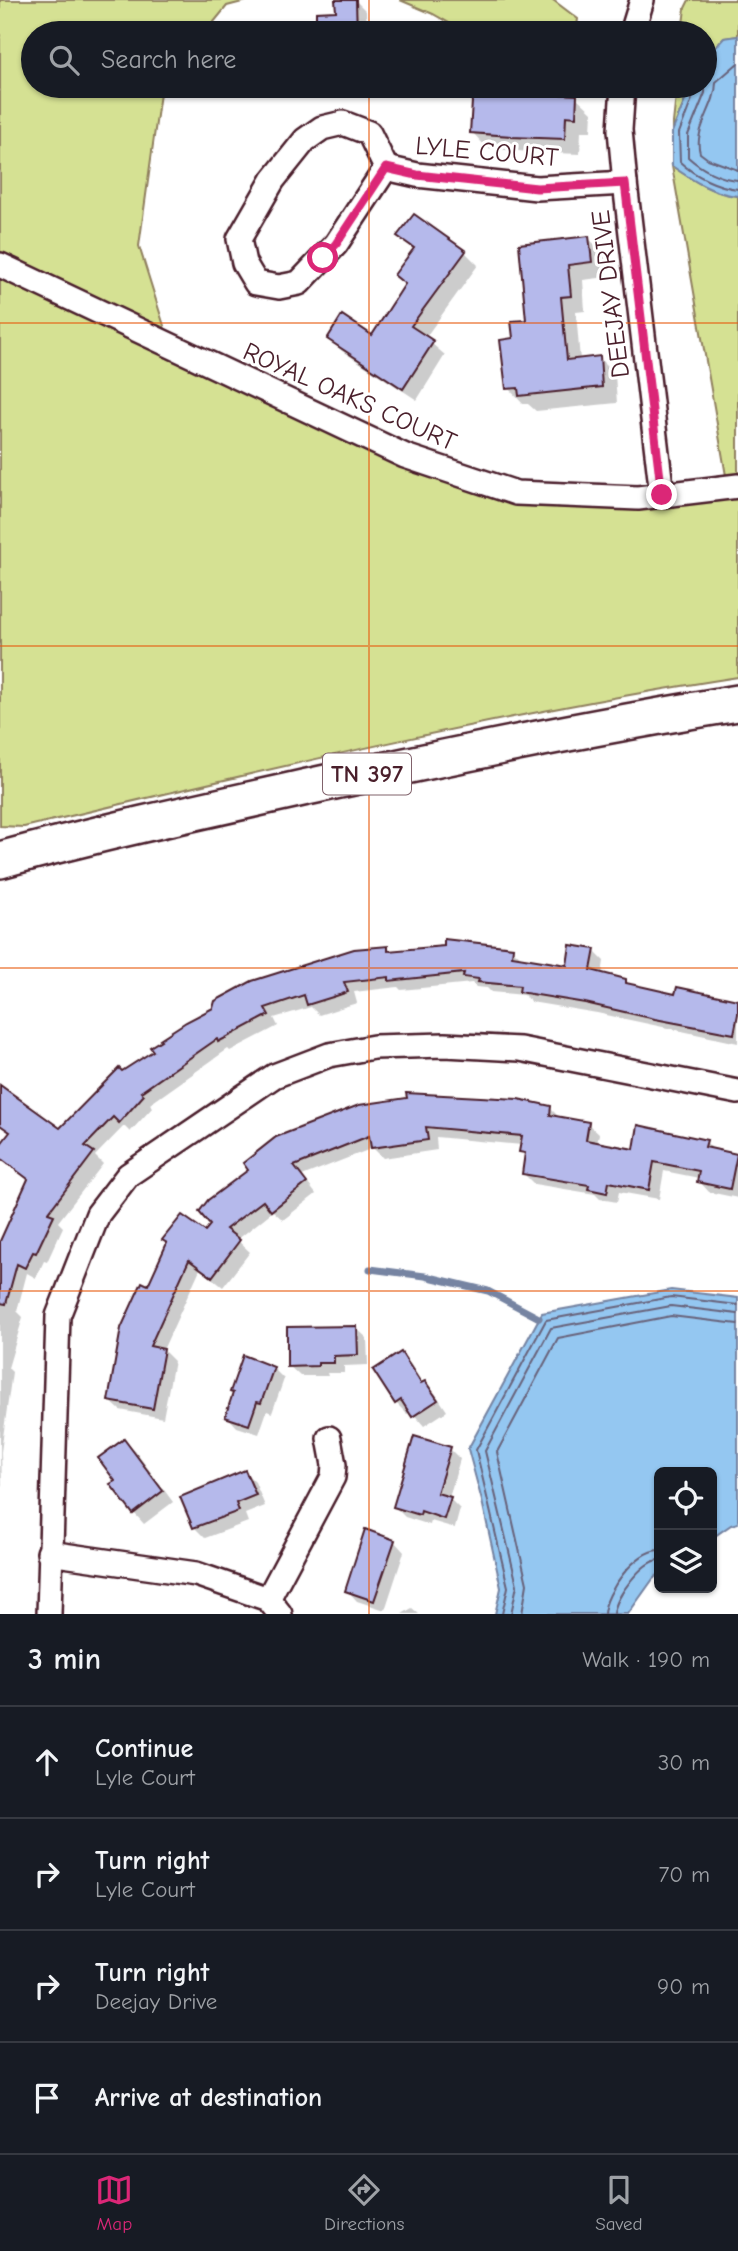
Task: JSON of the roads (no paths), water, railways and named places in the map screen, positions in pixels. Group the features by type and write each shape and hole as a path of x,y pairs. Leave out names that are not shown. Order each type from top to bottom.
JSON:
{"main road":[{"name":"TN 397","path":"0,860 176,816 457,754 738,703"}],"street":[{"path":"636,21 642,0"},
{"name":"DEEJAY DRIVE","path":"622,98 620,130 625,183 662,495"},
{"name":"LYLE COURT","path":"343,123 369,133 386,168 336,244 299,283 279,287 257,283 244,263 239,239 273,180 313,132 343,123"},
{"name":"LYLE COURT","path":"386,168 417,175 537,188 625,183"},
{"name":"ROYAL OAKS COURT","path":"0,265 405,456 516,493 638,498 738,486"},
{"path":"49,1614 58,1316 98,1214 128,1175 274,1076 329,1055 374,1047 445,1045 520,1049 738,1092"},
{"path":"49,1553 196,1574 274,1607 333,1477 334,1465 329,1438"}],"water":[{"path":"738,36 738,196 711,189 672,166 672,132 686,98 717,98 717,46 724,38"},
{"path":"671,1290 738,1298 738,1523 717,1535 717,1467 654,1467 654,1578 628,1614 495,1614 501,1588 468,1449 542,1313"}],"waterway":[{"path":"370,1269 425,1276 488,1291 539,1318"}]}
